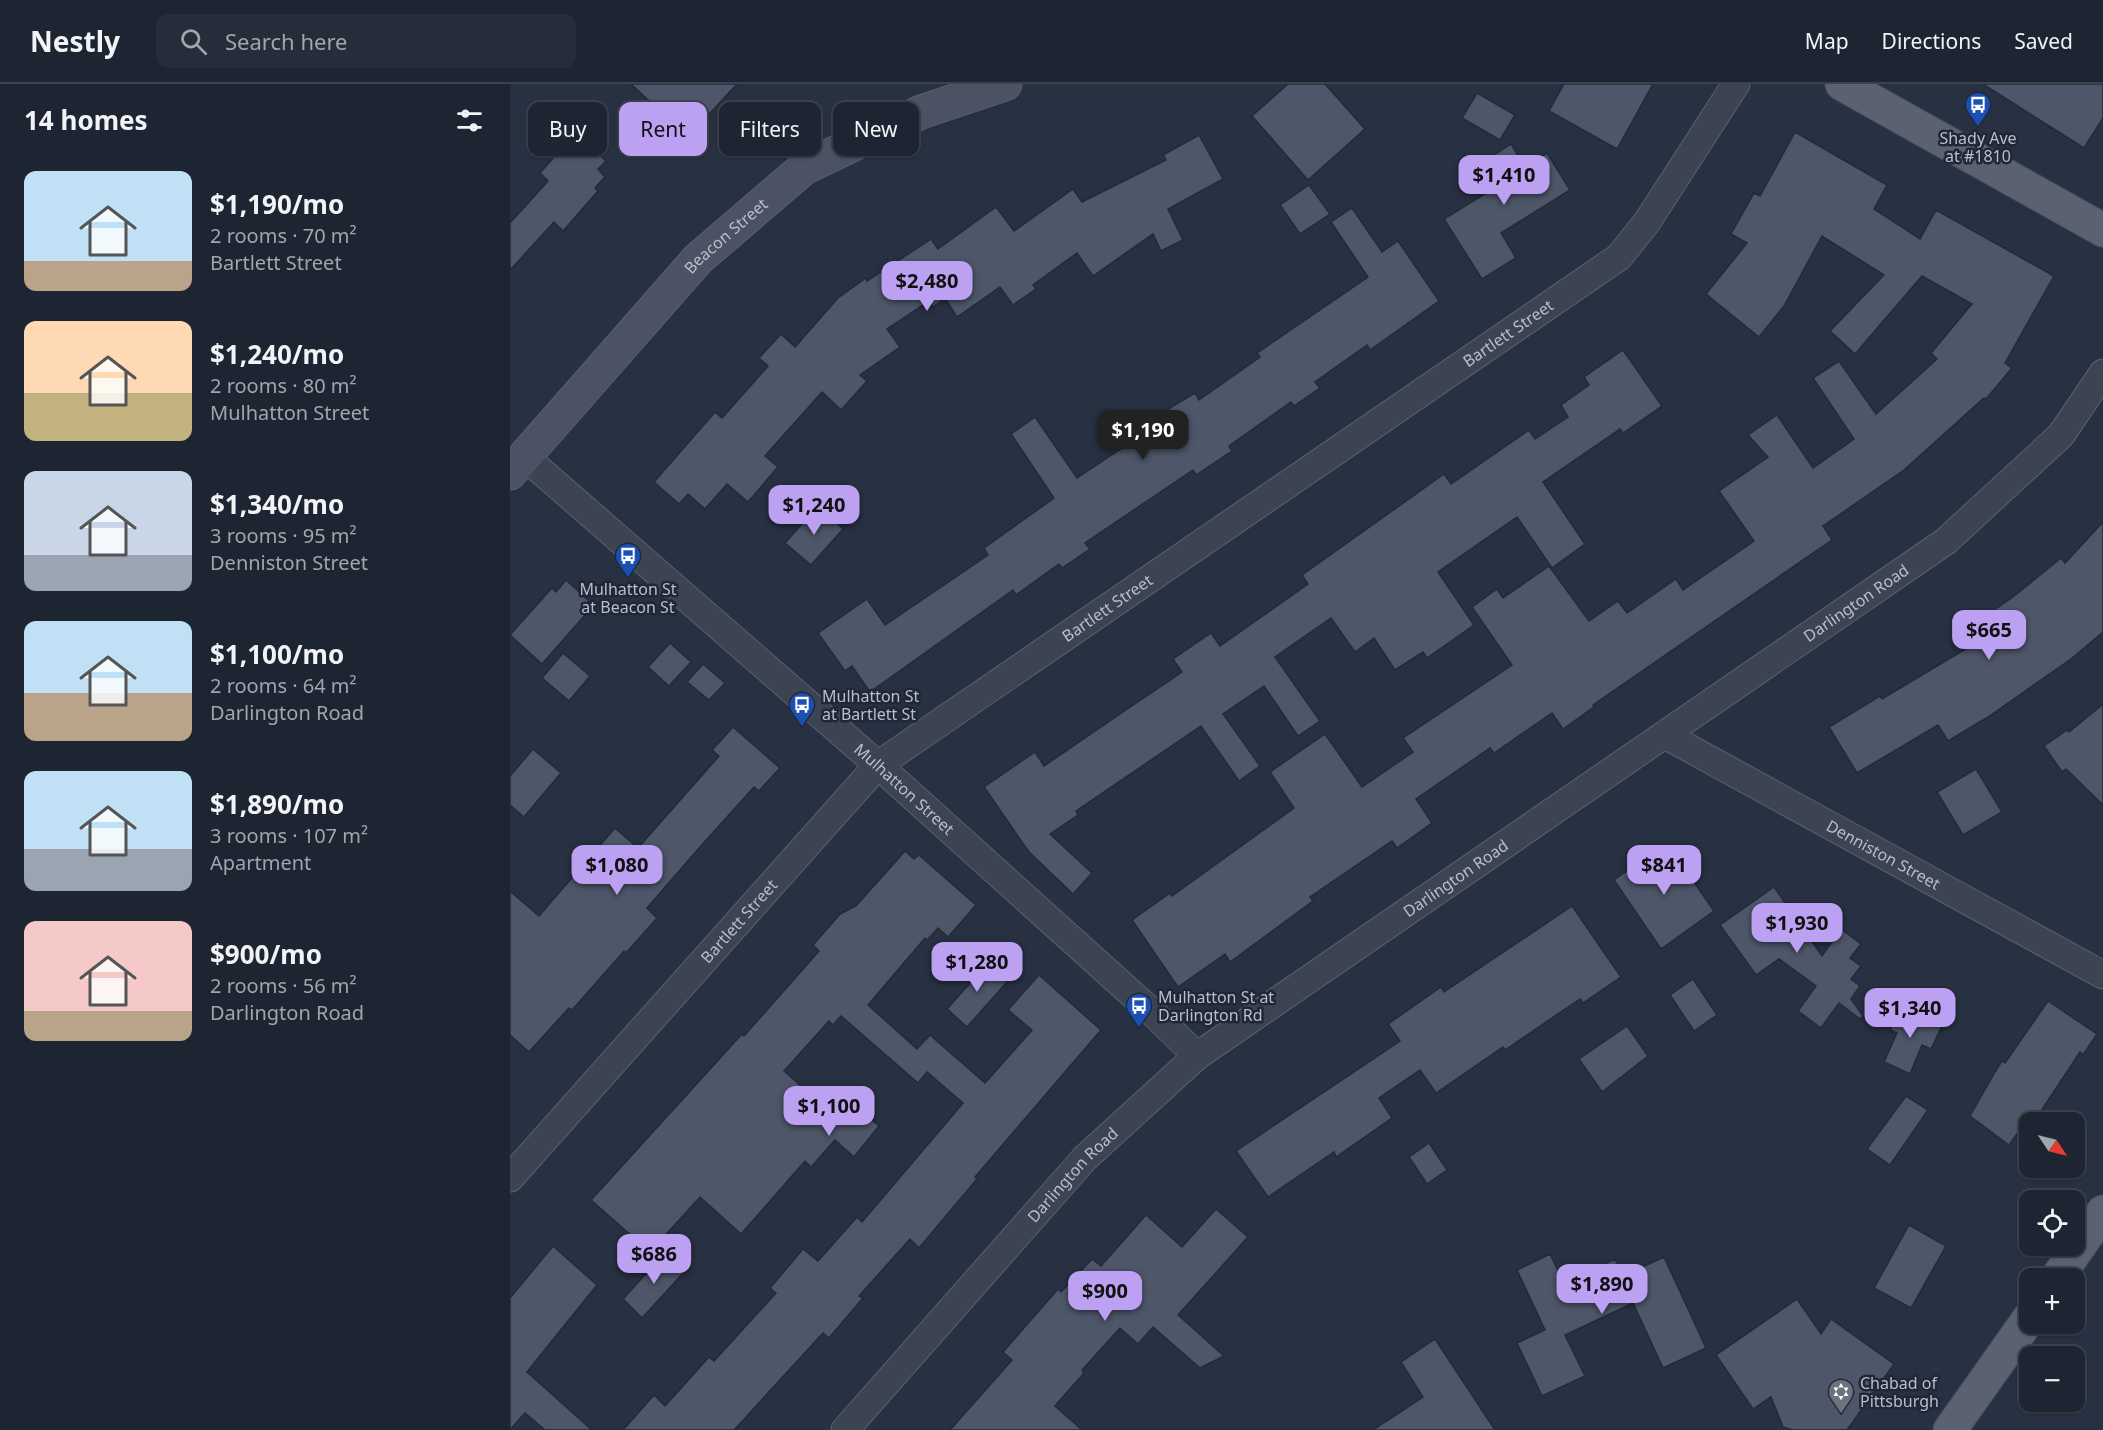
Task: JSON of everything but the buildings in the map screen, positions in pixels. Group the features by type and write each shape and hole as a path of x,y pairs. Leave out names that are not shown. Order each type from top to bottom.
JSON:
{"main road":[{"name":"Beacon Street","path":"517,465 698,259 804,168 921,112 1005,84"},
{"path":"1842,84 2103,230"},
{"path":"2064,1268 2103,1212"},
{"path":"1950,1430 2019,1333"}],"street":[{"name":"Bartlett Street","path":"510,1178 878,765 1619,257 1647,222 1736,84"},
{"name":"Darlington Road","path":"845,1430 1085,1158 1197,1056 1947,541 2061,435 2103,373"},
{"name":"Mulhatton Street","path":"517,465 878,765 1152,1011 1197,1056"},
{"name":"Denniston Street","path":"1665,735 2103,975"}],"place":[{"name":"Shady Ave at #1810","path":"1978,128"},
{"name":"Mulhatton St at Beacon St","path":"628,579"},
{"name":"Mulhatton St at Bartlett St","path":"802,728"},
{"name":"Mulhatton St at Darlington Rd","path":"1139,1029"},
{"name":"Chabad of Pittsburgh","path":"1841,1415"}]}
